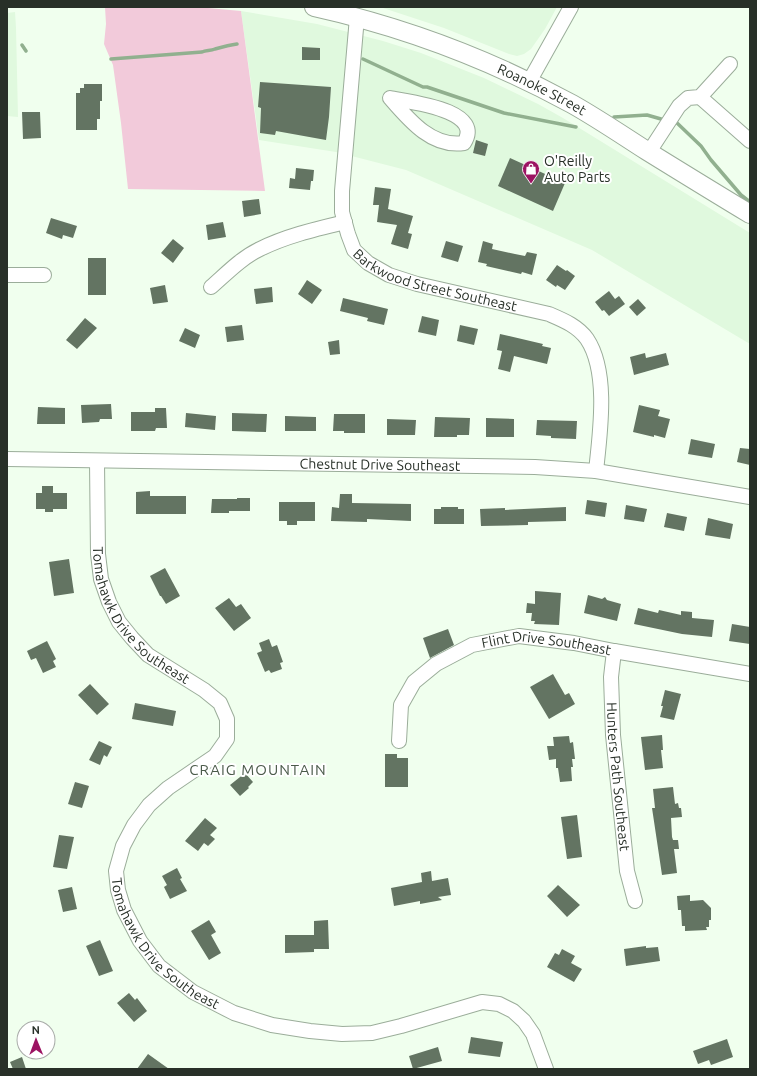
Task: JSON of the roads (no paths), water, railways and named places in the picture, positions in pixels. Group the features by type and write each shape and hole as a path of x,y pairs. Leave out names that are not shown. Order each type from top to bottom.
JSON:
{"main road":[{"name":"Roanoke Street","path":"314,7 357,17 432,40 529,82 573,105 750,214"}],"street":[{"path":"529,82 571,7"},
{"name":"Barkwood Street Southeast","path":"357,17 342,191 342,212 354,250 368,264 388,275 417,284 549,314 570,323 586,339 597,360 601,392 601,424 596,471"},
{"path":"649,152 679,106 688,98 700,97 730,64"},
{"path":"700,97 750,141"},
{"path":"390,98 437,108 452,113 462,119 467,126 468,137 464,143 455,144 444,142 424,133 411,122 390,98"},
{"path":"212,287 235,265 258,250 280,240 345,222"},
{"path":"7,275 44,275"},
{"name":"Chestnut Drive Southeast","path":"7,459 535,467 596,471 750,497"},
{"name":"Tomahawk Drive Southeast","path":"98,461 98,554 101,579 109,602 119,622 148,655 204,690 220,703 227,719 226,739 215,756 168,788 149,805 134,825 123,846 116,870 118,890 124,910 140,941 159,966 193,992 234,1013 272,1026 342,1034 372,1032 401,1026 482,1002 499,1004 513,1010 524,1021 533,1034 546,1069"},
{"name":"Flint Drive Southeast","path":"399,741 401,705 414,682 436,664 472,645 519,636 574,643 750,674"},
{"name":"Hunters Path Southeast","path":"614,651 611,677 613,735 627,872 635,901"}],"waterway":[{"path":"111,59 202,52 237,44"},
{"path":"22,45 26,51"},
{"path":"363,59 423,87 427,87 504,113 576,127"},
{"path":"614,117 647,115 661,119"},
{"path":"676,122 701,146 741,195 750,202"}],"place":[{"name":"O'Reilly Auto Parts","path":"531,184"}],"district":[{"name":"CRAIG MOUNTAIN","path":"258,770"}]}
